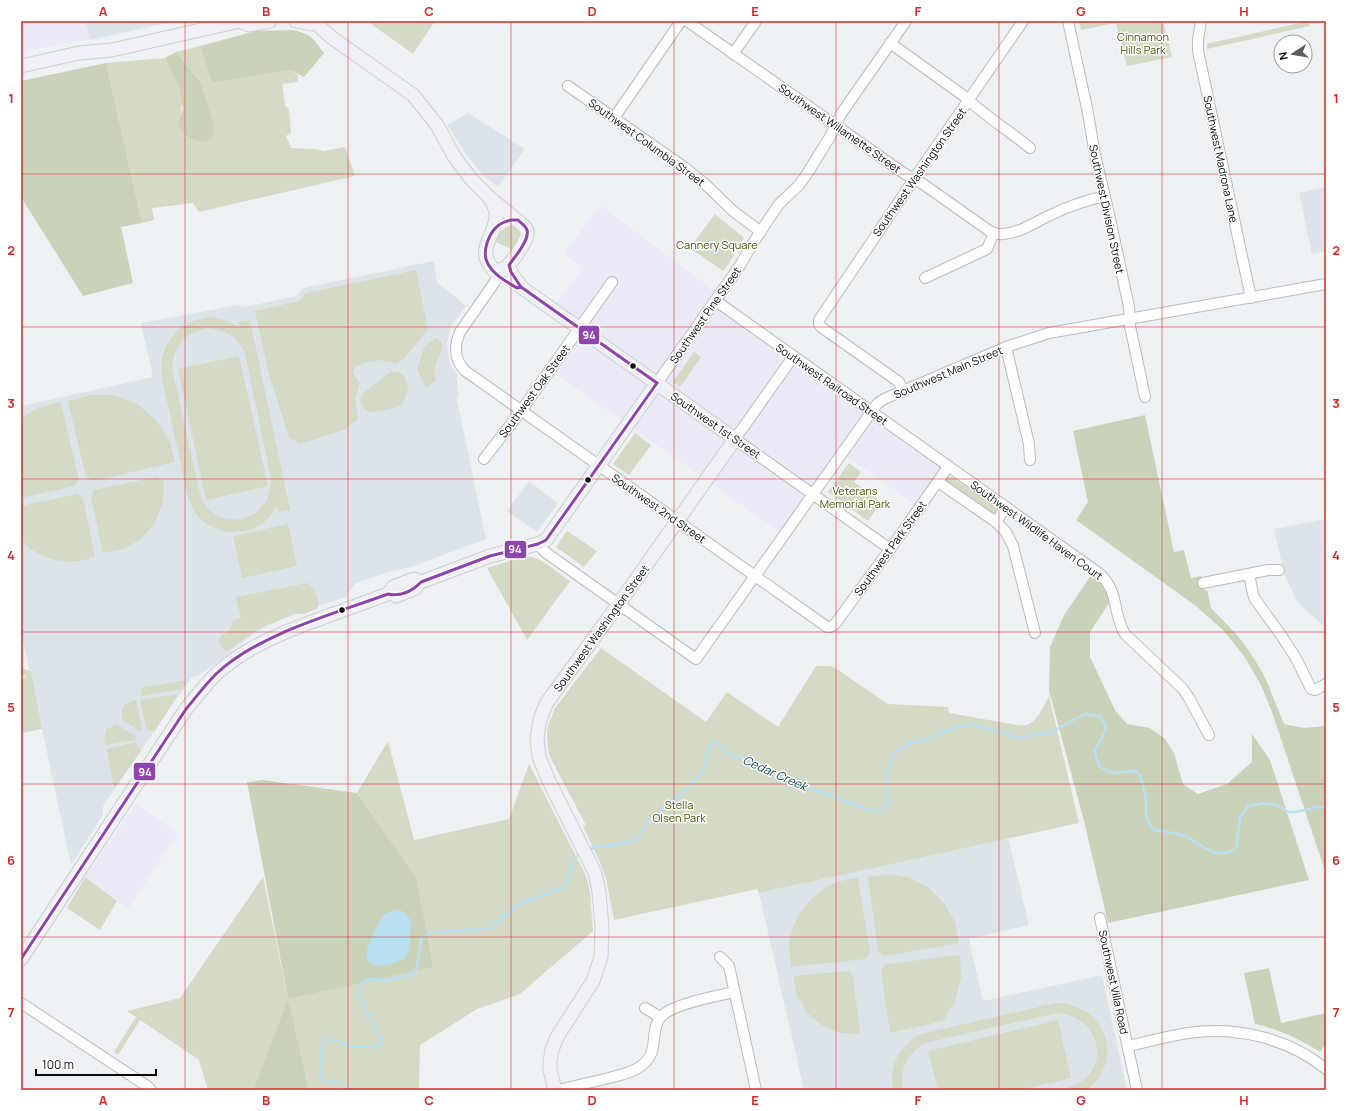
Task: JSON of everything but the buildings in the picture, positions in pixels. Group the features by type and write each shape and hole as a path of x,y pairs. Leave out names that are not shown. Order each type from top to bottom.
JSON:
{"main road":[{"path":"21,66 79,53 105,52 240,21 249,24 270,21"},
{"path":"296,21 314,22 336,40 413,95 436,125 454,156 474,183 524,226 527,231 526,239 509,265 501,270 497,270 496,272 486,262 485,253 493,231 496,214 491,199"},
{"path":"493,231 504,223 518,220"},
{"name":"Southwest 1st Street","path":"509,265 511,274 520,284 521,288"},
{"name":"Southwest 1st Street","path":"496,272 517,288 521,288 579,328 735,438"},
{"name":"Southwest Pine Street","path":"538,544 549,537 657,384"},
{"name":"Southwest Washington Street","path":"555,1090 550,1066 552,1050 557,1037 595,975 600,957 602,928 598,883 592,867 541,763 538,745 538,729 542,714 550,698 735,438"},
{"path":"21,959 186,709 202,688 241,654 270,638 392,595 393,587 414,579 419,585 490,556 538,544"}],"street":[{"path":"614,118 681,21"},
{"name":"Southwest Willamette Street","path":"687,21 994,233"},
{"path":"733,54 756,21"},
{"name":"Southwest Pine Street","path":"657,384 716,301 779,204 799,185 805,177 841,114 906,21"},
{"name":"Southwest Washington Street","path":"903,392 899,382 821,327 819,320 914,179 1024,21"},
{"name":"Southwest Division Street","path":"1068,21 1088,113 1098,171 1105,196 1129,307 1129,319 1144,397"},
{"name":"Southwest Madrona Lane","path":"1201,21 1198,51 1251,298"},
{"path":"890,43 1030,148"},
{"name":"Southwest Columbia Street","path":"568,86 697,177 730,209 761,232"},
{"path":"925,278 988,249 994,233 1001,235 1019,230 1055,212 1081,202 1105,196"},
{"name":"Southwest 2nd Street","path":"496,272 456,340 455,348 459,364 470,376 823,625 830,627"},
{"name":"Southwest Oak Street","path":"484,459 612,282"},
{"name":"Southwest Main Street","path":"618,604 696,659 878,402 1006,347 1049,333 1326,284"},
{"name":"Southwest Railroad Street","path":"716,301 948,467"},
{"path":"1006,347 1029,444 1030,460"},
{"name":"Southwest Washington Street","path":"735,438 793,357"},
{"name":"Southwest 1st Street","path":"735,438 890,550"},
{"name":"Southwest Park Street","path":"830,627 835,624 890,550 948,467"},
{"name":"Southwest Wildlife Haven Court","path":"948,467 1100,574 1106,580 1113,592 1120,624 1125,634 1182,689 1189,698 1209,735"},
{"path":"938,482 996,522 1006,532 1013,546 1035,633"},
{"path":"996,522 1006,508"},
{"path":"538,544 618,604"},
{"path":"1203,583 1268,570 1279,570"},
{"path":"1249,574 1255,599 1297,660 1310,689 1315,690 1326,684"},
{"name":"Southwest Villa Road","path":"1100,918 1137,1090"},
{"path":"720,957 729,966 756,1090"},
{"path":"558,1090 624,1074 638,1069 648,1060 654,1048 655,1030 660,1017 677,1006 734,992"},
{"path":"21,1003 151,1090"},
{"path":"645,1008 660,1017"},
{"path":"1128,1046 1188,1033 1219,1031 1240,1033 1258,1036 1287,1045 1312,1058 1326,1068"}],"shaded area":[{"path":"21,21 85,21 90,40 64,43 21,53"},
{"path":"85,21 176,21 90,40"},
{"path":"468,113 525,149 498,187 484,176 468,157 447,125"},
{"path":"1326,187 1326,251 1312,254 1299,193"},
{"path":"600,205 953,470 920,508 842,453 784,535 550,370 579,328 552,309 583,268 564,254"},
{"path":"434,261 437,282 466,306 451,326 447,343 451,365 457,375 459,395 457,400 486,539 408,568 389,572 356,583 345,597 276,622 258,631 201,674 191,678 103,806 103,815 71,865 21,631 21,406 153,377 141,323 238,305 244,307 297,296 303,288"},
{"path":"529,481 558,503 537,532 507,511"},
{"path":"1326,519 1326,628 1298,603 1285,576 1274,529"},
{"path":"136,804 178,833 128,909 85,877"},
{"path":"1008,837 1029,925 969,939 983,1001 1102,975 1127,1090 804,1090 759,893"}],"green space":[{"path":"367,21 435,21 413,54"},
{"name":"Cinnamon Hills Park","path":"1079,21 1155,21 1164,24 1172,57 1127,66 1116,23 1081,30"},
{"path":"1309,21 1310,26 1207,49 1207,44"},
{"path":"292,30 311,37 324,53 304,77 291,70 212,83 200,46 256,31"},
{"path":"200,46 212,83 291,70 298,75 298,82 282,84 285,106 289,109 291,133 286,136 291,148 316,149 324,151 345,147 355,176 199,212 193,203 152,208 154,220 142,223 106,63 165,58 180,88 182,103 179,120 213,136 213,121 201,83 176,52"},
{"path":"176,52 201,83 213,121 213,136 206,142 197,141 191,138 179,128 179,120 183,109 179,86 165,58"},
{"path":"106,63 142,223 121,227 133,283 83,296 21,197 21,81"},
{"name":"Cannery Square","path":"715,214 744,238 723,271 690,248"},
{"path":"509,226 518,229 521,233 521,238 513,250 494,241 500,232"},
{"path":"416,270 428,329 405,358 396,363 382,360 367,362 355,367 353,373 360,383 355,398 358,419 344,430 300,444 289,437 269,375 255,311 299,301 306,293"},
{"path":"209,317 225,320 239,327 238,322 250,320 290,510 279,512 277,506 268,519 250,530 230,532 219,530 210,526 194,511 188,497 161,374 162,357 168,342 178,329 193,321","holes":["208,328 226,332 234,338 245,353 271,478 269,494 263,506 251,515 237,519 223,518 216,515 201,499 172,368 178,346 182,341 200,330"]},
{"path":"436,337 443,345 435,367 436,381 426,387 417,370 424,347"},
{"path":"694,352 701,357 680,387 673,382"},
{"path":"239,356 268,486 206,500 178,369"},
{"path":"390,372 402,374 405,378 408,389 404,401 397,407 376,412 367,411 363,407 360,399 367,390"},
{"path":"91,395 114,395 137,404 155,419 169,439 175,462 94,481 86,477 68,401"},
{"path":"61,402 79,480 74,486 21,498 21,418 40,407"},
{"path":"1145,415 1174,552 1184,550 1191,578 1201,576 1204,590 1207,590 1211,608 1238,636 1249,651 1267,682 1284,724 1303,728 1326,726 1326,874 1272,712 1261,685 1244,656 1223,630 1196,606 1076,520 1088,502 1073,431"},
{"path":"635,433 651,445 629,475 613,464"},
{"name":"Veterans Memorial Park","path":"849,463 861,472 854,482 877,498 879,505 868,521 828,492"},
{"path":"156,477 164,482 163,503 155,522 142,538 124,549 103,553 91,497 94,490"},
{"path":"948,477 952,477 998,508 992,518 945,481"},
{"path":"77,494 83,498 95,557 69,562 54,560 39,554 26,545 21,539 21,506"},
{"path":"288,524 297,566 242,578 233,536"},
{"path":"567,531 597,551 584,567 556,547"},
{"path":"532,557 542,561 570,581 527,640 487,568 520,558"},
{"path":"1090,577 1095,578 1104,586 1109,603 1090,632 1090,657 1115,710 1127,724 1150,728 1165,739 1174,753 1183,784 1198,794 1227,784 1252,762 1252,734 1270,760 1309,880 1108,923 1084,821 1049,691 1050,647 1064,615"},
{"path":"307,583 312,587 316,594 318,608 304,614 296,613 258,629 227,651 221,647 219,638 229,630 233,620 241,618 236,597"},
{"name":"Stella Olsen Park","path":"601,648 706,722 727,692 778,727 816,666 830,666 835,668 888,704 948,707 949,713 1017,725 1026,725 1031,723 1040,712 1049,696 1079,823 759,893 757,889 614,920 606,879 583,826 586,825 550,757 547,732 555,708"},
{"path":"21,668 31,671 42,729 21,733 21,681 26,676 21,675"},
{"path":"185,680 185,685 182,689 142,696 141,688"},
{"path":"178,694 154,732 146,728 140,700"},
{"path":"136,700 142,728 140,731 122,720 122,708 125,704"},
{"path":"115,724 136,736 135,740 106,745 104,740 106,729 111,728"},
{"path":"388,741 414,840 509,819 529,764 586,876 590,892 593,931 520,994 477,1009 420,1045 419,1090 309,1090 288,1000 253,1090 208,1090 199,1060 140,1020 118,1055 114,1052 136,1017 127,1011 180,998 263,877 288,999 416,877 357,793"},
{"path":"136,742 141,751 114,789 107,749"},
{"path":"263,780 357,793 416,877 433,967 288,999 247,782"},
{"path":"889,874 910,878 929,888 944,903 955,922 959,943 884,956 878,951 868,877"},
{"path":"85,877 117,901 100,930 67,908"},
{"path":"858,878 870,953 865,959 791,967 789,946 791,936 794,926 804,907 819,892 828,886 839,881"},
{"path":"960,955 961,978 955,1001 943,1021 890,1033 881,971 886,964"},
{"path":"1269,968 1281,1023 1326,1013 1326,1043 1320,1052 1289,1035 1255,1024 1244,973"},
{"path":"848,971 853,976 860,1034 840,1033 822,1025 807,1013 797,995 793,976"},
{"path":"288,999 309,1090 253,1090"},
{"path":"1056,1003 1073,1006 1087,1013 1098,1023 1104,1035 1107,1049 1106,1063 1099,1077 1087,1090 1058,1090 1079,1083 1089,1074 1095,1063 1097,1052 1095,1041 1090,1030 1082,1022 1071,1016 1057,1013 925,1043 909,1057 906,1063 902,1076 904,1090 893,1090 893,1072 897,1057 907,1044 921,1034"},
{"path":"1058,1020 1071,1078 1021,1090 938,1090 928,1051"}],"water":[{"path":"707,239 719,248 718,255 701,247"},
{"path":"397,909 404,912 411,921 410,942 407,954 400,961 394,963 387,965 374,965 370,963 366,955 369,942 379,922 385,914"}],"waterway":[{"name":"Cedar Creek","path":"588,850 596,847 615,845 637,840 647,823 658,814 659,810 682,794 703,772 712,742 731,755 751,760 784,778 869,810 880,811 887,805 889,765 894,753 907,744 931,738 952,728 973,724 1018,738 1051,732 1085,714 1100,717 1106,726 1103,736 1095,749 1100,767 1112,773 1137,771 1142,781 1146,798 1146,818 1154,830 1182,835 1190,838 1208,850 1220,853 1236,849 1240,817 1248,806 1265,803 1279,806 1289,812 1296,812 1317,807 1326,807"},
{"name":"Cedar Creek","path":"348,1090 343,1083 328,1081 320,1078 321,1051 324,1042 331,1039 347,1045 363,1047 372,1047 382,1044 381,1037 375,1031 361,1000 359,991 363,981 372,979 389,980 413,974 417,968 421,938 430,933 491,928 517,905 565,886 569,879 573,859 581,853"}],"transit line":[{"name":"94","path":"511,220 518,220 527,230 524,244 509,265 511,272 521,287 517,288 494,272 488,264 485,254 489,237 495,228 500,224 511,220"},
{"name":"94","path":"521,287 657,383"},
{"name":"94","path":"21,959 186,709 216,674 233,660 253,647 298,626 388,594 402,594 414,588 421,582 490,556 538,544 546,540 657,383"}]}
